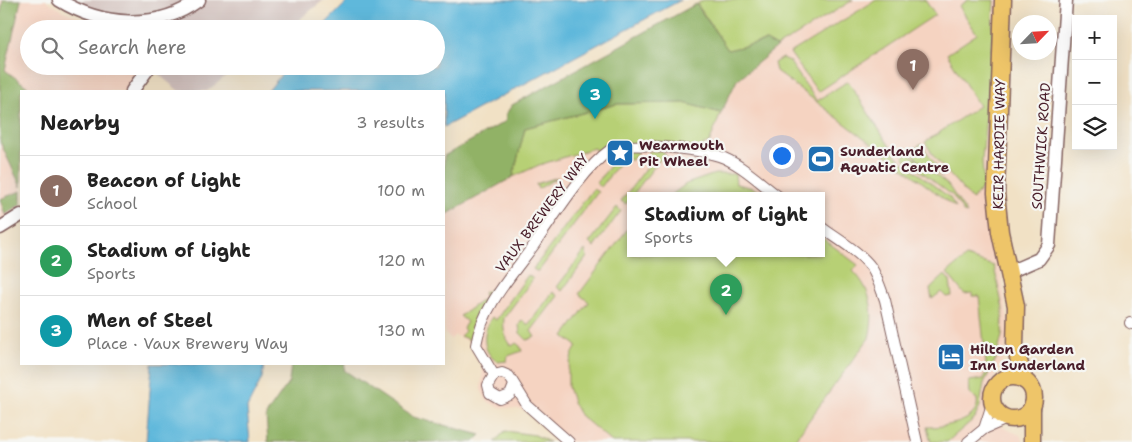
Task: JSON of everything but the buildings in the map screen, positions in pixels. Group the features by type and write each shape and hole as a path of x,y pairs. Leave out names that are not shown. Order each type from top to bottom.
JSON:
{"main road":[{"name":"KEIR HARDIE WAY","path":"1003,0 996,193 1000,232 1016,306 1015,346"},
{"path":"1015,346 1024,380"},
{"path":"1015,346 992,393 992,404 998,414 1009,419 1031,442"},
{"path":"999,382 1011,377 1024,380 1029,384 1034,395 1031,442"},
{"path":"1009,419 1024,417 1032,408"}],"street":[{"path":"59,0 90,16 103,20"},
{"path":"163,20 199,0"},
{"name":"SOUTHWICK ROAD","path":"1009,272 1039,259 1049,246 1066,0"},
{"path":"133,90 144,75"},
{"name":"VAUX BREWERY WAY","path":"494,375 476,345 482,319 575,189 600,159 612,149 649,146 718,156 732,162 773,192"},
{"path":"0,228 20,216"},
{"path":"825,231 871,266 877,279 885,300 917,442"},
{"path":"527,405 508,397 500,399 490,393 489,381 494,375 506,374 527,405 569,442"},
{"path":"508,397 514,385"},
{"path":"984,429 992,404"},
{"path":"968,442 984,429 1009,419"}],"shaded area":[{"path":"0,0 46,0 61,10 85,20 20,20 20,75 137,75 126,90 20,90 20,209 0,222"},
{"path":"66,0 324,0 298,20 91,20"},
{"path":"853,0 1000,0 997,64 986,168 1008,321 1005,353 988,392 987,409 1004,428 1020,435 1024,442 565,442 528,411 498,407 487,401 481,390 483,368 473,344 455,335 451,339 445,334 445,215 513,177 539,165 595,148 612,144 708,143 737,80 777,47"},
{"path":"159,75 227,75 208,90 178,90"}],"green space":[{"path":"3,0 21,0 5,70 32,90 20,90 20,185 0,142 0,20"},
{"path":"703,0 853,0 777,47 766,41 728,50 697,4"},
{"path":"876,0 925,0 935,15 818,92 790,53"},
{"path":"968,0 994,0 991,62 982,160 984,186 972,200 935,158 925,142 979,106 947,54 977,34 959,6"},
{"path":"696,4 728,50 766,41 777,47 737,80 721,113 684,103 617,104 525,128 513,177 445,215 445,155 506,121 506,114 512,105"},
{"path":"782,58 789,61 817,101 848,81 896,156 950,198 956,208 776,71 774,63"},
{"path":"684,103 721,113 709,143 696,148 612,144 597,153 594,148 539,165 513,177 525,128 617,104"},
{"path":"922,144 943,177 917,159 912,150"},
{"path":"636,149 638,153 631,161 625,156 601,187 596,183 611,165 604,159 611,153"},
{"path":"650,151 663,151 668,160 666,164 660,159 635,192 628,192 651,162 645,157"},
{"path":"909,153 948,185 967,214 964,213 953,196 906,160 903,156"},
{"path":"715,174 735,174 736,184 753,188 760,192 675,192 686,184"},
{"path":"558,177 538,189 536,184"},
{"path":"593,189 598,192 538,272 533,269"},
{"path":"20,191 20,205 5,215 0,199"},
{"path":"627,193 626,204 621,201"},
{"path":"617,207 621,211 594,247 589,243"},
{"path":"627,230 627,257 825,257 825,240 858,265 853,271 868,294 872,320 869,338 793,442 612,442 580,415 568,387 568,370 572,355 577,346 564,336 589,302 579,294"},
{"path":"585,250 587,257 562,291 557,287"},
{"path":"966,257 994,266 1003,309 1002,336 996,359 984,383 980,406 975,418 947,442 931,442 927,427 959,422 973,413 977,407 977,399 970,394 969,381 984,379 984,375 987,374 979,296 973,296 973,293 964,294 947,273"},
{"path":"528,275 533,279 504,318 504,329 507,339 512,346 516,343 520,346 522,351 508,356 507,361 498,362 488,353 485,341 486,329 492,317 496,320"},
{"path":"945,275 950,281 952,296 946,297 941,292 932,299 930,289"},
{"path":"490,289 494,291 493,295 475,326 474,342 460,336 465,331 463,328 467,322 460,316 485,298 483,293"},
{"path":"553,292 558,296 531,331 535,337 527,340 520,333 519,325 522,320 528,325"},
{"path":"291,365 345,365 344,370 413,417 481,435 474,442 268,442 266,415 289,382"},
{"path":"505,431 535,435 549,442 495,442"}],"water":[{"path":"349,0 681,0 445,126 445,90 269,90 281,75 445,75 445,20 329,20"},
{"path":"152,365 264,365 262,378 247,408 250,442 146,442"}],"place":[{"name":"Beacon of Light","path":"913,90"},
{"name":"Men of Steel","path":"595,119"},
{"name":"Wearmouth Pit Wheel","path":"620,153"},
{"name":"Sunderland Aquatic Centre","path":"821,159"},
{"name":"Stadium of Light","path":"726,315"},
{"name":"Hilton Garden Inn Sunderland","path":"951,357"}]}
